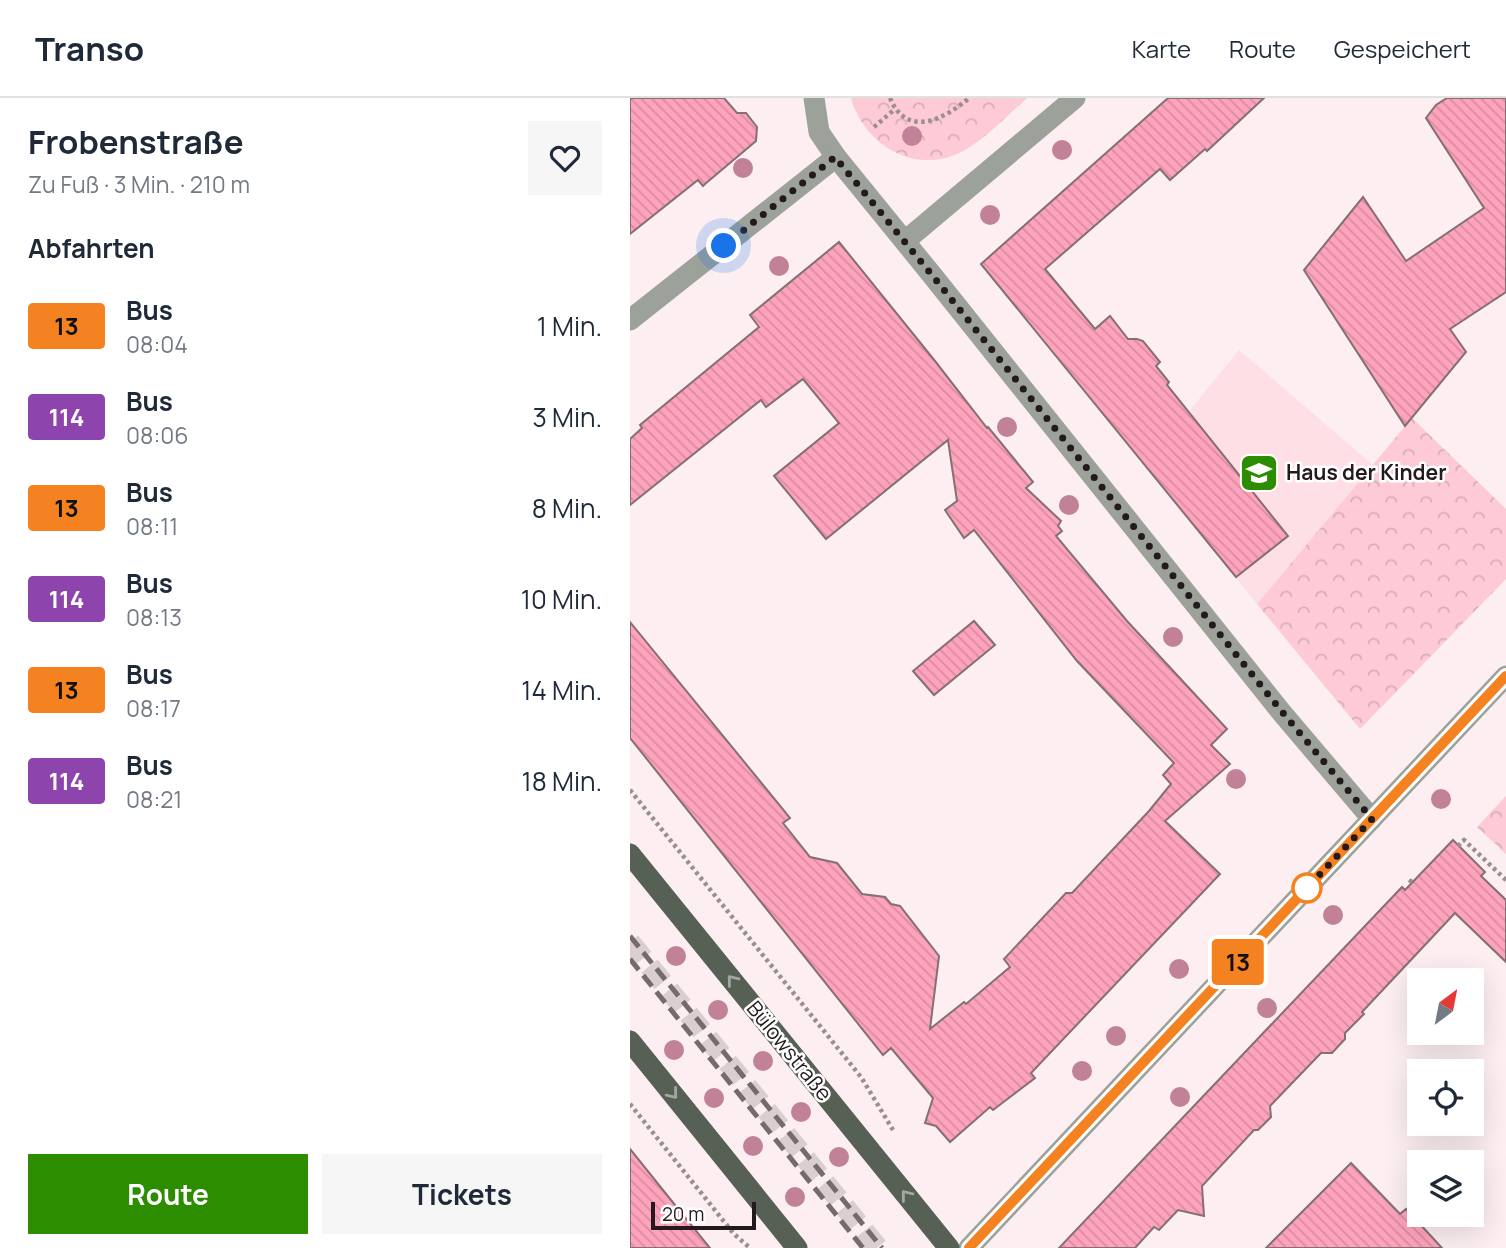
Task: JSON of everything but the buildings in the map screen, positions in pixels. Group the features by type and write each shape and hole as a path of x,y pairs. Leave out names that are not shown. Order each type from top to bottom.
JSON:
{"main road":[{"name":"Bülowstraße","path":"630,854 949,1248"},
{"path":"630,1041 797,1248"}],"street":[{"path":"814,98 819,132 835,157 1274,703 1372,819"},
{"path":"905,241 1075,98"},
{"path":"630,320 835,157"},
{"path":"969,1248 1506,676"}],"path":[{"path":"890,98 895,109 915,121 932,121 950,114 969,98"},
{"path":"874,127 895,109"},
{"path":"630,790 861,1077 873,1096"},
{"path":"1458,846 1464,840 1506,880"},
{"path":"630,1104 734,1234 750,1248"}],"shaded area":[{"name":"Haus der Kinder","path":"1239,350 1373,465 1257,604 1145,466"}],"green space":[{"path":"851,98 1027,98 973,145 947,158 929,160 896,153 881,143 868,131"},
{"path":"1412,418 1506,509 1506,579 1360,729 1257,604"},
{"path":"1506,796 1506,854 1477,827"}],"tunnel":[{"path":"630,942 878,1248"}],"railway":[{"path":"630,936 882,1248"},
{"path":"630,959 863,1248"}],"bus line":[{"name":"13","path":"969,1248 1506,676"}],"place":[{"name":"Haus der Kinder","path":"1259,473"}],"route":[{"path":"724,246 835,157 1283,713 1372,819 1307,888"}]}
